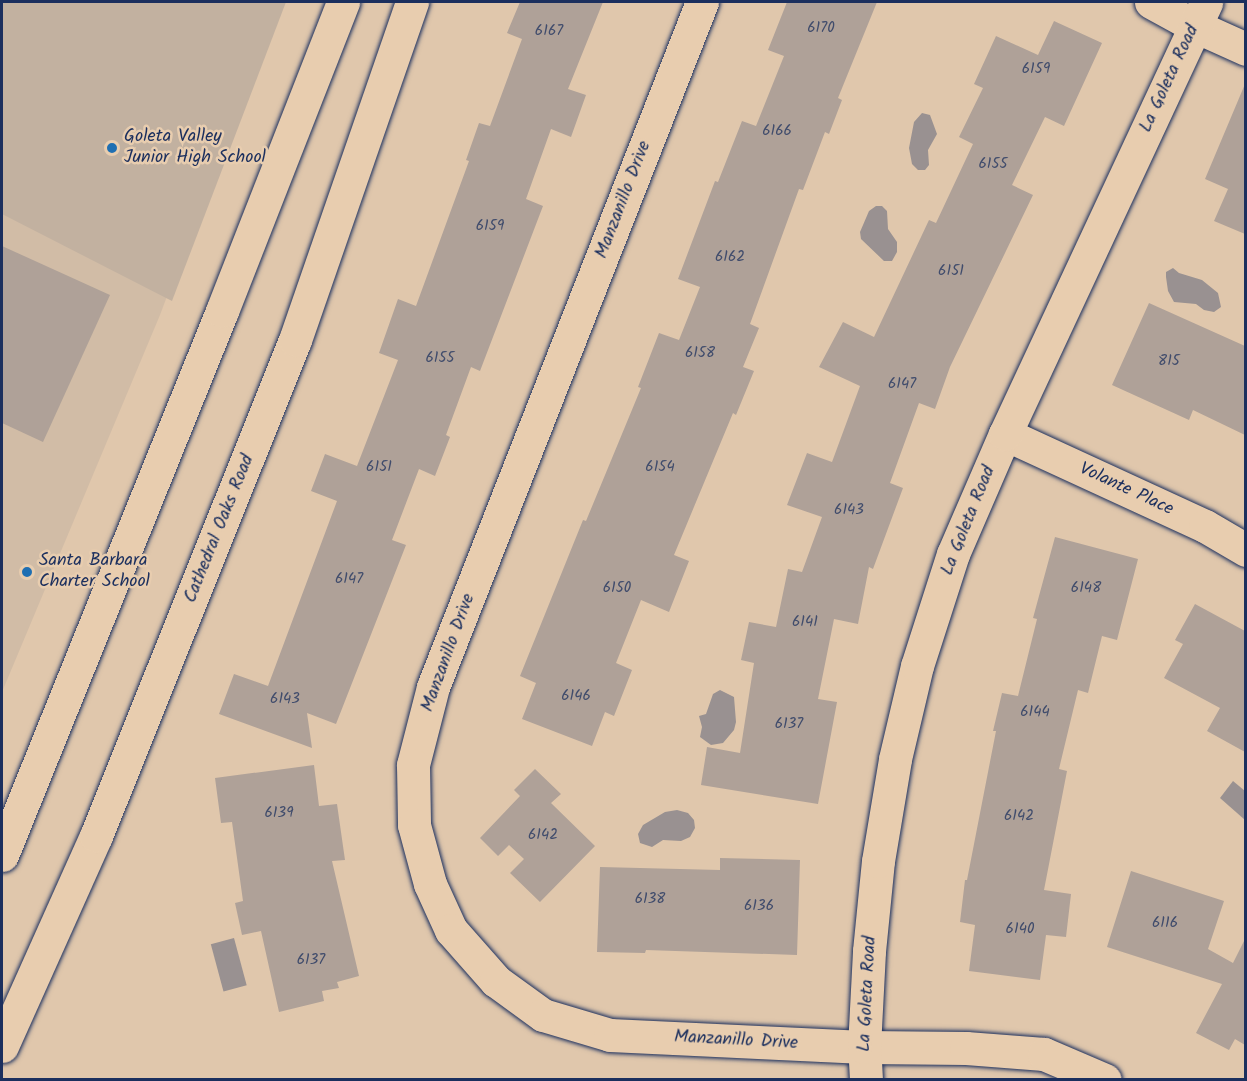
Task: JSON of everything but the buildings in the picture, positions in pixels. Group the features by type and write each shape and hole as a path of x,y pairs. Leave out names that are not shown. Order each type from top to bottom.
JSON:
{"street":[{"path":"2,855 222,311 343,2"},
{"name":"Cathedral Oaks Road","path":"2,1046 96,836 296,340 412,2"},
{"name":"Manzanillo Drive","path":"702,2 433,687 413,765 414,825 430,884 451,930 496,981 543,1015 610,1035 864,1047 966,1048 1044,1054 1105,1080"},
{"path":"1151,2 1201,14 1245,50"},
{"name":"La Goleta Road","path":"866,1080 864,1047 869,951 878,861 895,759 917,666 953,554 1005,434 1201,14"},
{"name":"Volante Place","path":"1005,434 1204,526 1245,550"}],"shaded area":[{"name":"Goleta Valley Junior High School","path":"2,2 277,2 160,315 2,692"},
{"name":"Goleta Valley Junior High School","path":"2,2 286,2 172,301 2,214"},
{"path":"922,113 930,115 937,134 928,150 929,165 925,170 918,170 912,164 909,148 914,122"},
{"path":"876,206 882,206 887,211 888,229 897,242 897,252 892,261 884,261 861,239 860,232 869,211"},
{"path":"1173,268 1179,273 1202,280 1218,293 1221,307 1214,312 1204,310 1196,304 1174,302 1168,291 1166,277 1166,272"},
{"path":"720,690 734,697 736,722 734,730 723,743 711,745 700,737 702,727 699,716 706,714 713,694"},
{"path":"1233,781 1245,791 1245,820 1220,798"},
{"path":"677,810 688,813 694,820 695,828 690,837 681,841 663,840 652,847 640,843 638,834 643,825 665,812"},
{"path":"234,938 247,985 223,992 211,944"}],"place":[{"name":"Goleta Valley Junior High School","path":"112,148"},
{"name":"Santa Barbara Charter School","path":"27,572"}]}
